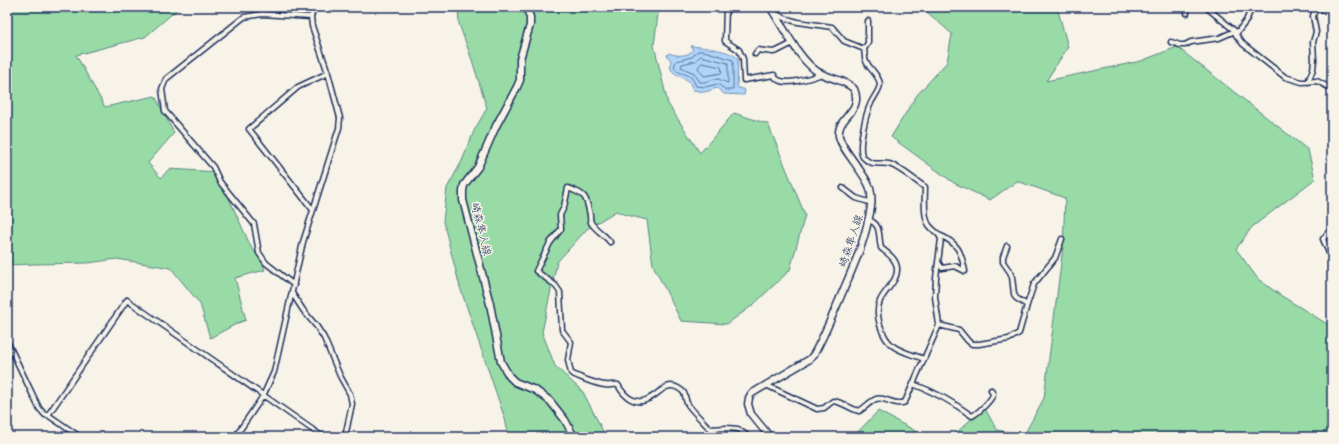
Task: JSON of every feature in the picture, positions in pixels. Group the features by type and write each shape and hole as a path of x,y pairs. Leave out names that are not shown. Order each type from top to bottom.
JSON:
{"main road":[{"name":"崎森隼人線","path":"526,7 530,17 530,24 520,59 520,80 496,126 478,167 464,184 463,200 490,304 501,362 509,376 515,382 535,390 550,402 565,420 574,437"},
{"name":"崎森隼人線","path":"770,437 751,414 748,404 751,394 810,360 814,354 860,253 866,235 872,203 870,189 866,180 842,144 839,134 839,129 842,123 855,107 856,93 854,89 848,84 818,72 804,59 772,10"}],"street":[{"path":"235,437 263,396 274,372 303,242 339,128 340,118 328,73 312,26 311,17 314,7"},
{"path":"726,7 725,41 739,50 743,59 744,80 774,75 776,80 779,82 793,82 823,74"},
{"path":"1187,7 1187,13"},
{"path":"1206,7 1236,32 1243,44 1285,77 1302,82 1317,81 1332,89"},
{"path":"1171,42 1185,45 1191,42 1219,38 1236,32 1246,21 1252,7"},
{"path":"1308,82 1313,69 1314,60 1313,42 1316,32 1313,16 1316,8 1329,12 1332,15"},
{"path":"772,10 787,19 832,28 844,41 864,49"},
{"path":"294,284 266,263 259,253 254,224 220,182 213,167 165,111 162,89 166,79 244,17 262,14 311,17"},
{"path":"868,21 868,43 864,49 866,61 879,80 880,86 865,118 861,150 863,157 872,163 888,164 925,188 925,210 928,225 939,235 952,241 958,248 965,271 955,266 942,268 938,262"},
{"path":"755,54 758,50 773,52 780,50 793,43"},
{"path":"313,210 249,129 298,87 328,73"},
{"path":"610,242 606,236 591,223 588,204 584,195 568,188 564,207 560,215 561,229 550,243 536,271 555,285 560,292 562,330 571,342 568,360 571,373 605,385 618,385 623,394 632,400 639,401 648,400 663,388 672,386 679,388 686,394 687,403 710,429 738,429 749,437"},
{"path":"843,188 856,198 872,203"},
{"path":"868,220 875,222 878,227 881,248 895,261 897,268 894,279 880,301 877,310 879,324 888,342 893,346 924,359"},
{"path":"1332,228 1323,239 1332,260 1332,277"},
{"path":"766,385 817,409 824,408 833,401 838,401 859,411 876,399 901,404 904,402 939,326 935,297 940,245 939,235"},
{"path":"939,326 959,330 972,344 1009,339 1019,332 1034,284 1055,258 1062,239"},
{"path":"1007,246 1002,257 1003,262 1010,272 1016,298 1027,305"},
{"path":"292,293 324,338 340,376 350,394 352,404 345,437"},
{"path":"48,415 126,300 322,437"},
{"path":"7,341 35,402 45,415 48,415 80,437"},
{"path":"913,384 952,402 972,416 991,400 993,394 991,390"},
{"path":"999,437 1007,437"}],"green space":[{"path":"7,7 180,7 145,37 76,55 105,107 155,96 174,133 148,163 161,178 169,169 217,172 251,247 262,262 265,270 235,278 246,320 210,338 200,304 171,268 117,259 88,263 7,265"},
{"path":"458,7 659,7 654,45 668,104 700,153 734,113 768,124 805,215 790,270 753,305 727,324 681,321 653,265 647,220 616,211 587,229 557,262 542,332 555,366 583,392 606,437 509,437 505,419 460,287 443,221 447,188 462,161 474,131 487,108 459,24"},
{"path":"917,7 1057,7 1068,47 1046,81 1141,61 1177,47 1308,150 1315,179 1252,227 1236,249 1258,279 1280,295 1332,327 1332,437 952,437 984,407 997,430 1024,435 1044,398 1063,247 1065,198 1017,181 990,200 954,183 891,137 917,95 947,62 952,34 927,12"},
{"path":"878,411 923,435 929,437 853,437"}],"water":[{"path":"691,46 723,51 735,56 738,59 737,87 745,90 744,95 724,94 717,88 705,92 693,90 689,81 675,74 670,65 671,61 667,55 669,53 675,55 688,54 693,50"}]}
